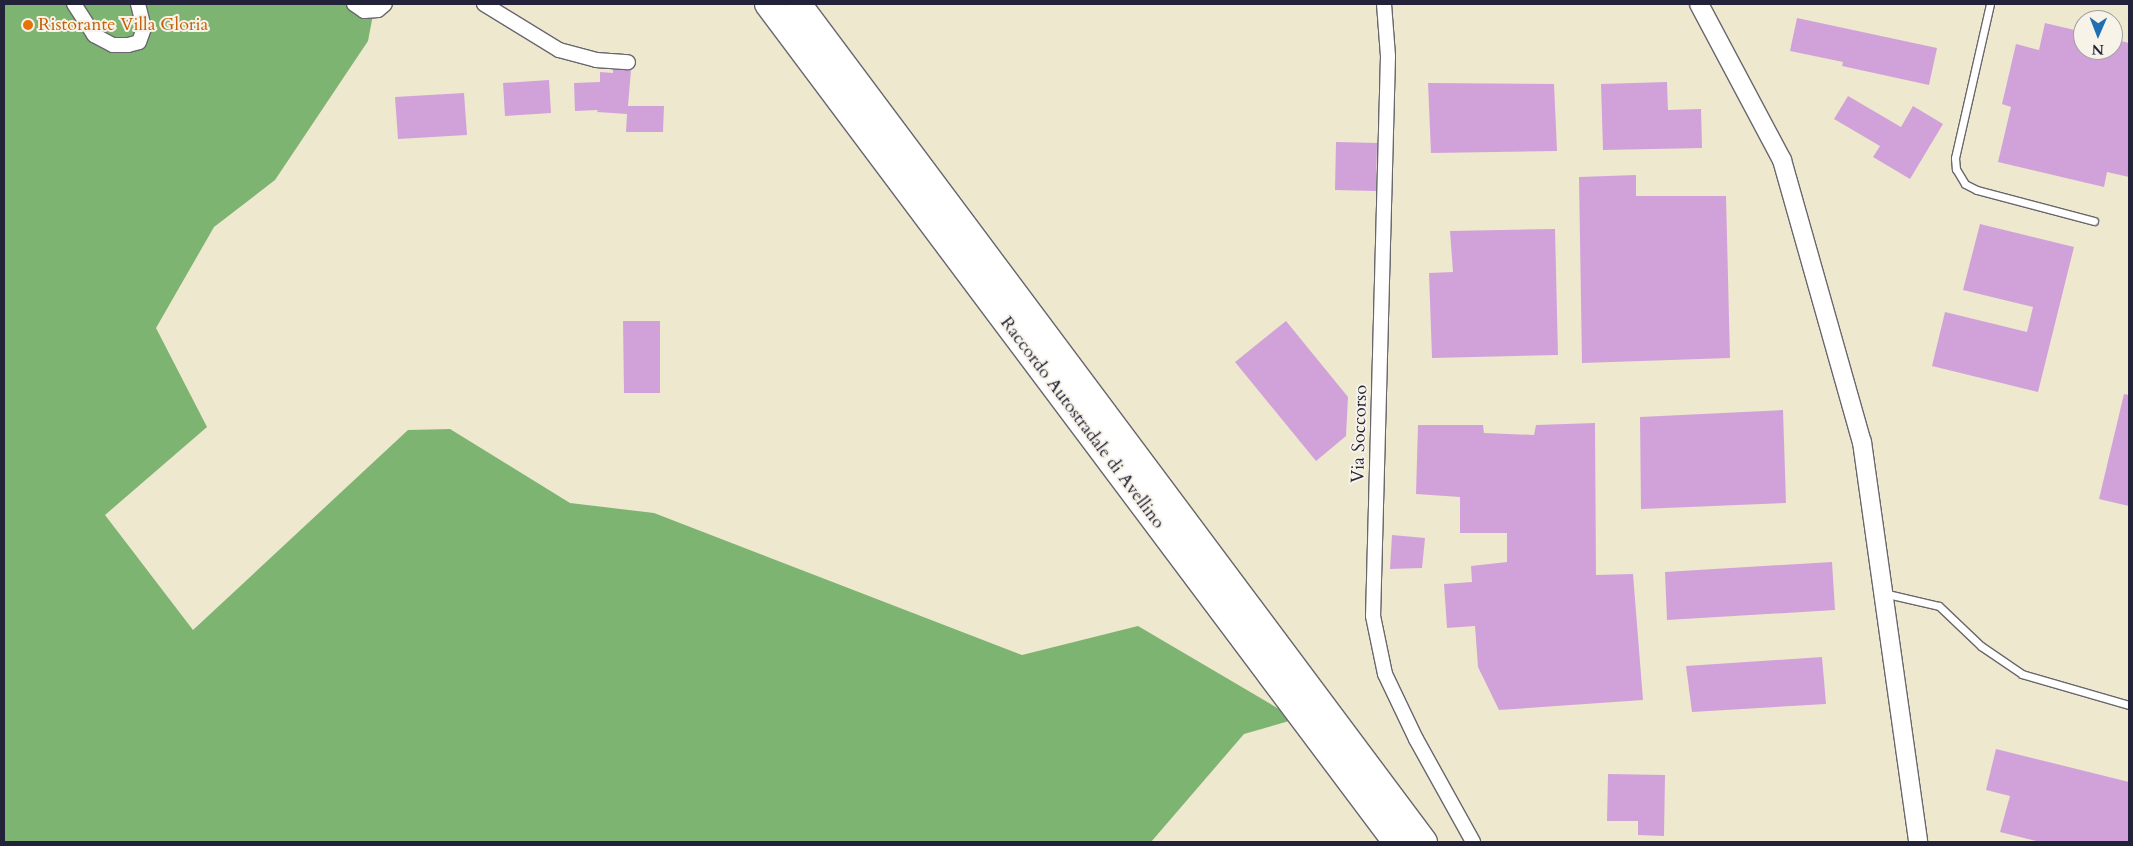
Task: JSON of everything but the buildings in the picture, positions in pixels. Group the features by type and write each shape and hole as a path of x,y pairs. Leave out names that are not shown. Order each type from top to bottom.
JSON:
{"highway":[{"name":"Raccordo Autostradale di Avellino","path":"768,4 1396,842"},
{"name":"Raccordo Autostradale di Avellino","path":"798,4 1424,842"}],"street":[{"path":"74,4 94,36 113,45 128,45 139,42 144,28 138,4"},
{"path":"354,4 364,11 378,10 385,4"},
{"path":"484,4 559,50 596,60 628,62"},
{"name":"Via Soccorso","path":"1384,4 1388,66 1374,616 1385,674 1416,739 1473,842"},
{"path":"1699,4 1782,160 1862,442 1918,842"}],"lane":[{"path":"1990,4 1955,158 1956,169 1965,184 1977,190 2094,221"},
{"path":"1883,592 1939,606 1981,646 2022,674 2129,705"}],"green space":[{"path":"4,4 375,4 368,41 275,180 214,227 156,328 207,427 105,515 193,630 408,430 450,429 570,503 654,513 1022,655 1138,626 1296,719 1244,734 1151,842 4,842"}],"place":[{"name":"Ristorante Villa Gloria","path":"28,25"}]}
